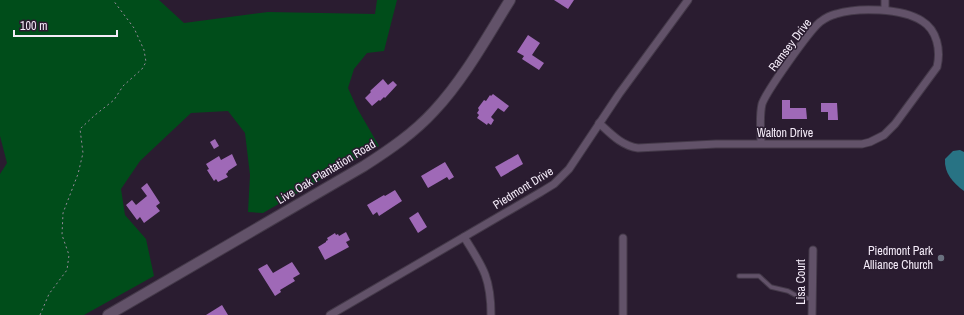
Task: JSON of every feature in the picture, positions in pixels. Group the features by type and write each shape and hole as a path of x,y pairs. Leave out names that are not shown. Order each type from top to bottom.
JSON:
{"street":[{"name":"Live Oak Plantation Road","path":"108,315 364,166 402,140 425,120 446,97 510,0"},
{"name":"Piedmont Drive","path":"330,315 541,192 559,179 569,169 688,0"},
{"path":"885,10 886,0"},
{"name":"Walton Drive","path":"600,123 622,143 638,148 716,144 862,144 870,142 884,135 895,124 938,66 939,61 937,40 931,30 922,21 885,10"},
{"name":"Ramsey Drive","path":"761,144 761,112 763,102 768,92 806,38 820,22 835,14 885,10"},
{"path":"464,237 487,277 491,315"},
{"path":"623,238 623,315"},
{"name":"Lisa Court","path":"812,315 813,250"}],"lane":[{"path":"740,276 759,276 771,287 799,297 812,299"}],"path":[{"path":"40,315 49,294 68,270 69,255 62,236 63,213 78,174 83,153 80,129 114,100 123,86 142,69 146,62 144,50 134,28 113,0"}],"green space":[{"path":"0,0 159,0 184,23 268,12 375,14 377,0 397,0 384,51 367,53 354,69 348,88 357,108 379,146 263,213 248,212 250,175 245,133 228,111 191,113 140,161 121,189 125,215 146,239 154,276 84,315 0,315 0,174 7,163 0,136"}],"water":[{"path":"960,150 964,152 964,191 956,185 950,177 945,164 945,159 953,151"}],"building":[{"path":"554,0 574,0 568,9"},
{"path":"528,35 540,43 532,55 544,63 539,70 522,59 524,56 517,52"},
{"path":"383,79 388,85 393,81 397,85 385,98 384,97 380,101 379,100 372,106 365,98"},
{"path":"493,94 509,106 504,112 498,108 491,117 494,120 491,125 488,123 487,125 477,118 479,115 477,113 479,110 478,108 484,100 486,101 490,95 491,96"},
{"path":"782,100 790,100 790,108 806,108 807,119 782,119"},
{"path":"821,103 837,103 838,120 828,120 828,112 821,112"},
{"path":"215,139 219,146 214,149 210,142"},
{"path":"232,154 237,165 228,171 226,174 228,177 218,182 216,179 214,181 207,170 209,169 206,164 219,156 221,160"},
{"path":"518,154 523,164 501,177 495,167"},
{"path":"445,162 454,177 449,180 447,177 428,188 421,176"},
{"path":"147,183 160,203 156,206 160,211 144,223 140,217 137,220 126,205 132,200 136,205 147,196 141,188"},
{"path":"395,190 402,201 379,216 377,212 373,215 367,205"},
{"path":"418,212 427,227 418,233 409,218"},
{"path":"346,232 350,240 346,242 349,247 325,260 318,247 328,240 327,238 335,233 339,236"},
{"path":"292,262 300,274 293,278 295,281 280,290 281,292 275,296 258,269 267,264 273,273"},
{"path":"222,305 228,315 206,315"}],"place":[{"name":"Piedmont Park Alliance Church","path":"941,258"}]}
